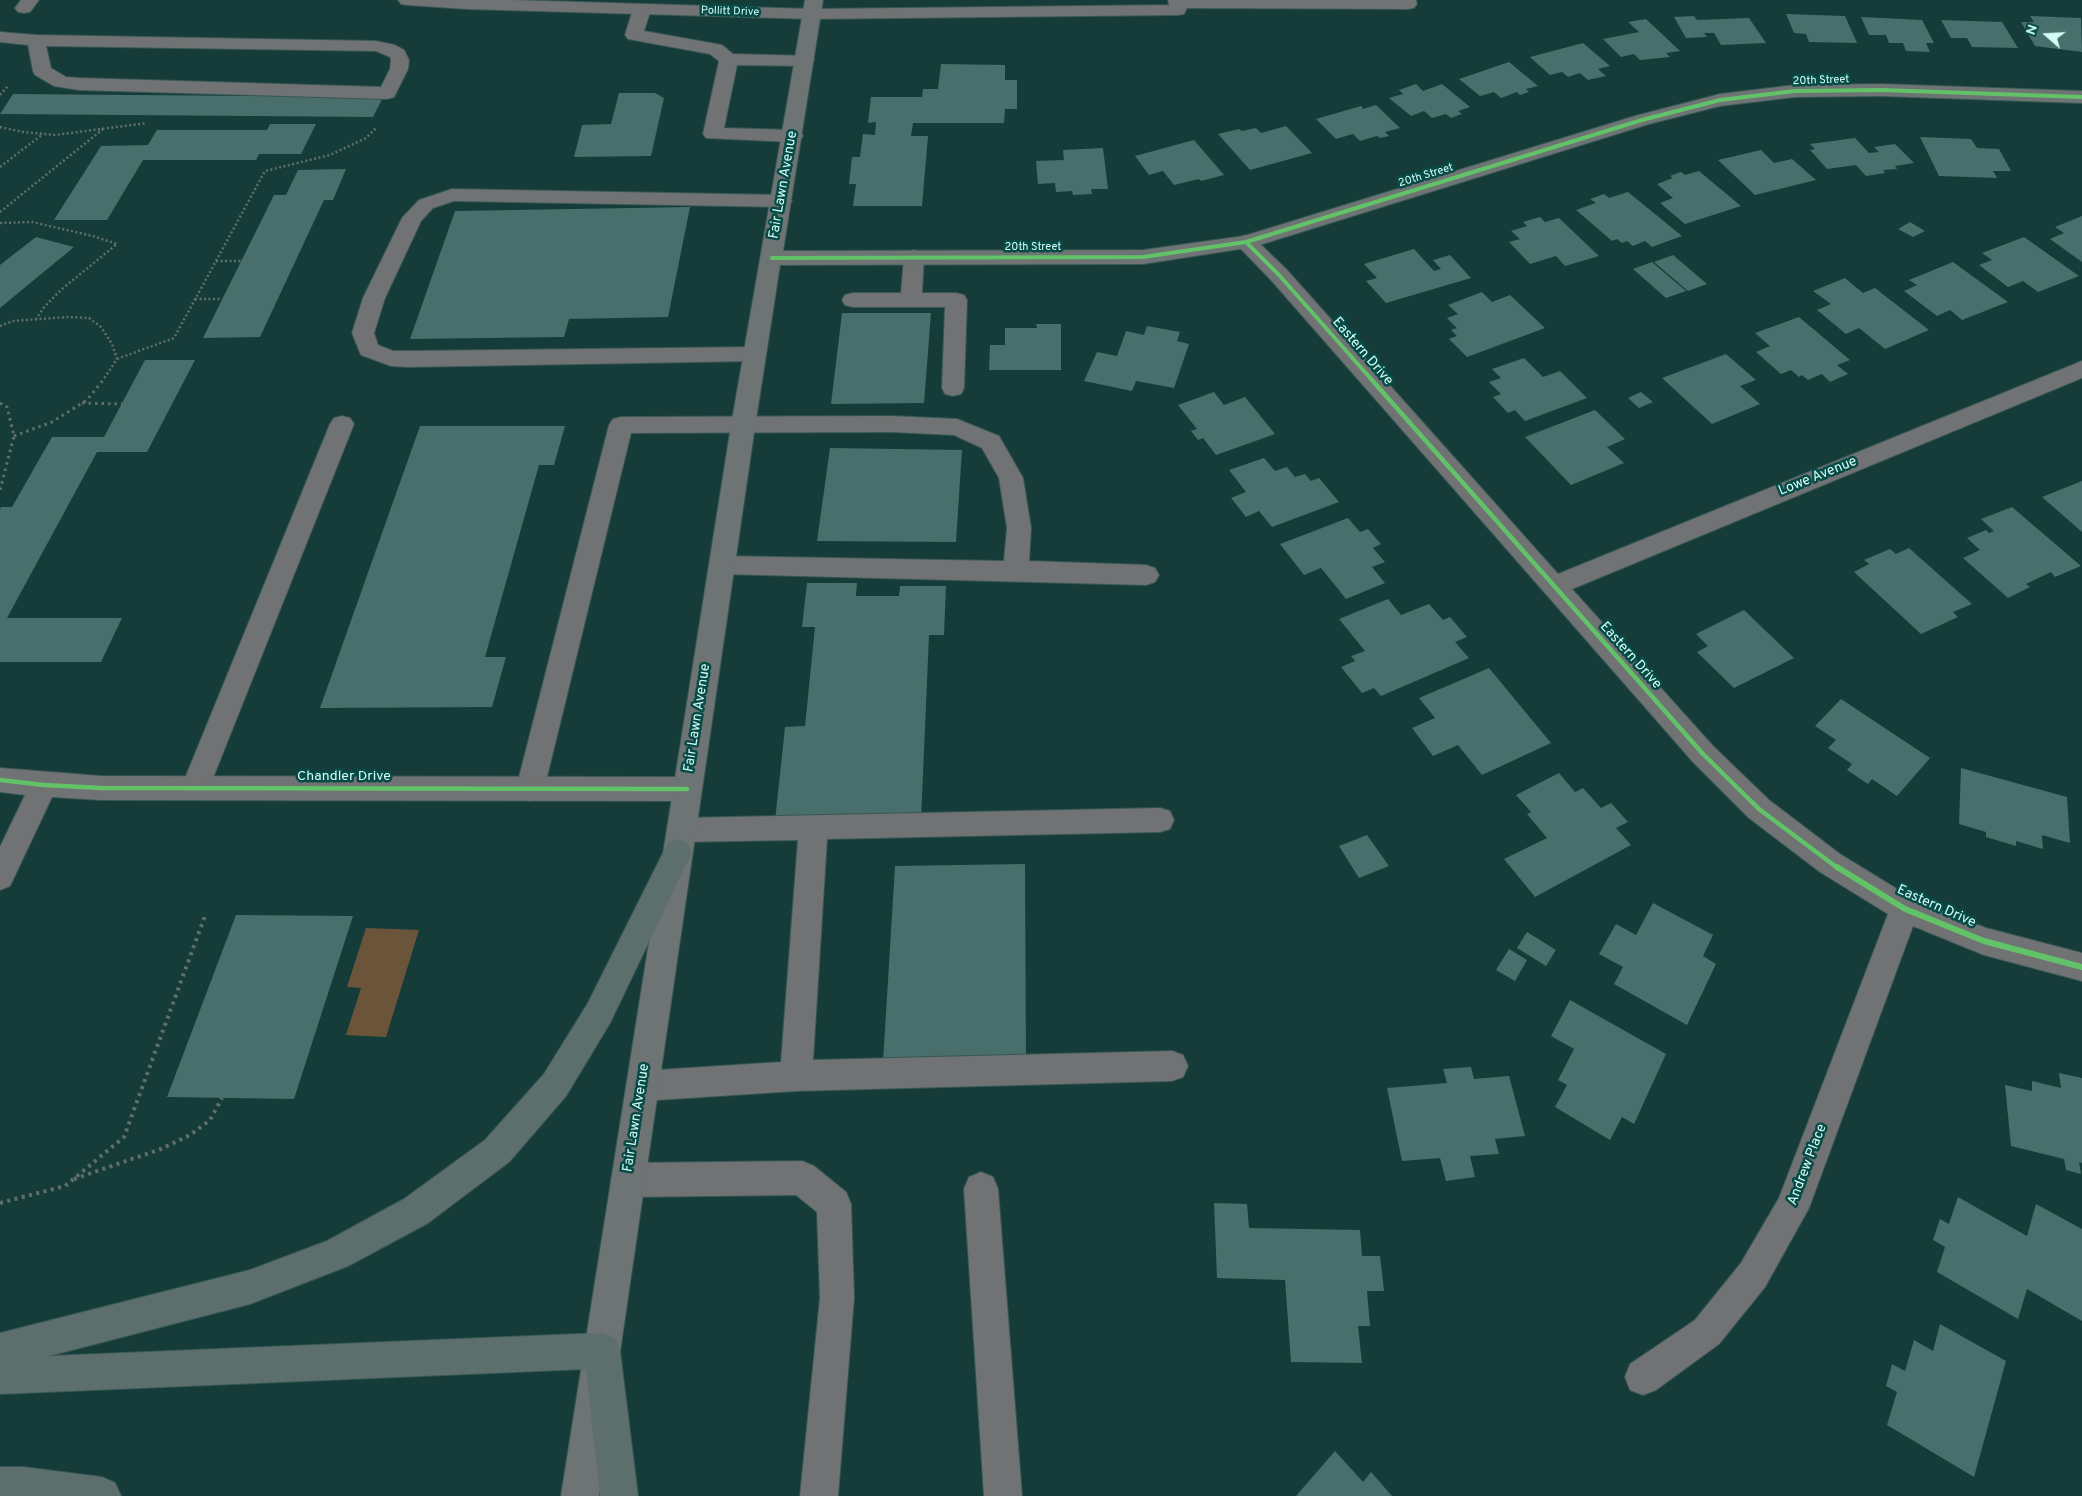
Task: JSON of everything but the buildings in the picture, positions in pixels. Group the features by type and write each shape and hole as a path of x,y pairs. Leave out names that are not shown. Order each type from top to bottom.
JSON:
{"highway":[{"path":"0,1351 250,1287 336,1254 424,1206 497,1151 555,1085 599,1013 679,841"},
{"path":"0,1376 602,1351 619,1496"},
{"path":"0,1486 24,1486 102,1496"}],"main road":[{"name":"Fair Lawn Avenue","path":"580,1496 743,426 814,7"},
{"name":"20th Street","path":"772,258 1143,257 1246,242 1642,120 1720,100 1795,92 1882,90 2082,97"}],"street":[{"name":"Pollitt Drive","path":"407,0 541,3 642,9 814,7 1178,10 1177,1"},
{"path":"1177,1 1408,4 1407,0"},
{"path":"642,9 634,35 716,49 729,59 805,60"},
{"path":"0,37 36,40 376,46 389,49 398,54 400,60 399,69 387,93 79,84 61,82 42,71 36,40"},
{"path":"729,59 713,134 793,136"},
{"path":"755,354 400,359 391,358 369,350 363,333 374,298 412,218 426,204 452,194 782,201"},
{"name":"Eastern Drive","path":"1246,242 1279,275 1703,754 1759,809 1830,863 1905,909 1984,941 2063,963 2082,966"},
{"path":"912,300 914,257"},
{"path":"853,300 956,300 953,388"},
{"name":"Lowe Avenue","path":"1554,586 2082,369"},
{"path":"195,788 342,424"},
{"path":"530,788 621,425 891,424 956,427 991,442 1011,478 1019,528 1016,570"},
{"path":"722,565 1016,570 1146,575"},
{"name":"Chandler Drive","path":"0,780 44,785 101,788 688,789"},
{"path":"0,877 44,785"},
{"path":"679,841 813,827 1160,820"},
{"path":"796,1076 813,827"},
{"name":"Andrew Place","path":"1643,1377 1706,1332 1753,1275 1792,1208 1905,909"},
{"path":"642,1086 796,1076 1172,1066"},
{"path":"628,1180 802,1178 834,1204 837,1298 819,1496"},
{"path":"981,1189 1003,1496"}],"path":[{"path":"14,436 52,422 82,403 107,375 117,359 174,338 265,171 330,155 366,138 379,123"},
{"path":"0,212 104,129"},
{"path":"0,167 44,134"},
{"path":"0,223 32,222 93,236 117,244 62,289 45,306 36,319"},
{"path":"216,261 241,261"},
{"path":"195,298 222,299"},
{"path":"0,326 13,321 68,317 89,318 102,327 112,344 117,359"},
{"path":"0,403 7,408 14,436 0,490"},
{"path":"82,403 122,404"},
{"path":"0,1203 65,1186 124,1137 206,913"},
{"path":"72,1180 161,1149 190,1135 210,1120 222,1098"}],"shaded area":[{"path":"366,928 419,930 386,1037 346,1035 361,988 347,987"}],"cycle path":[{"path":"772,258 1143,257 1246,242 1642,120 1720,100 1795,91 1882,90 2082,97"},
{"path":"1246,242 1279,275 1703,754 1759,809 1830,863 1905,909 1984,941 2082,967"},
{"path":"0,780 44,785 101,788 687,789"}]}
